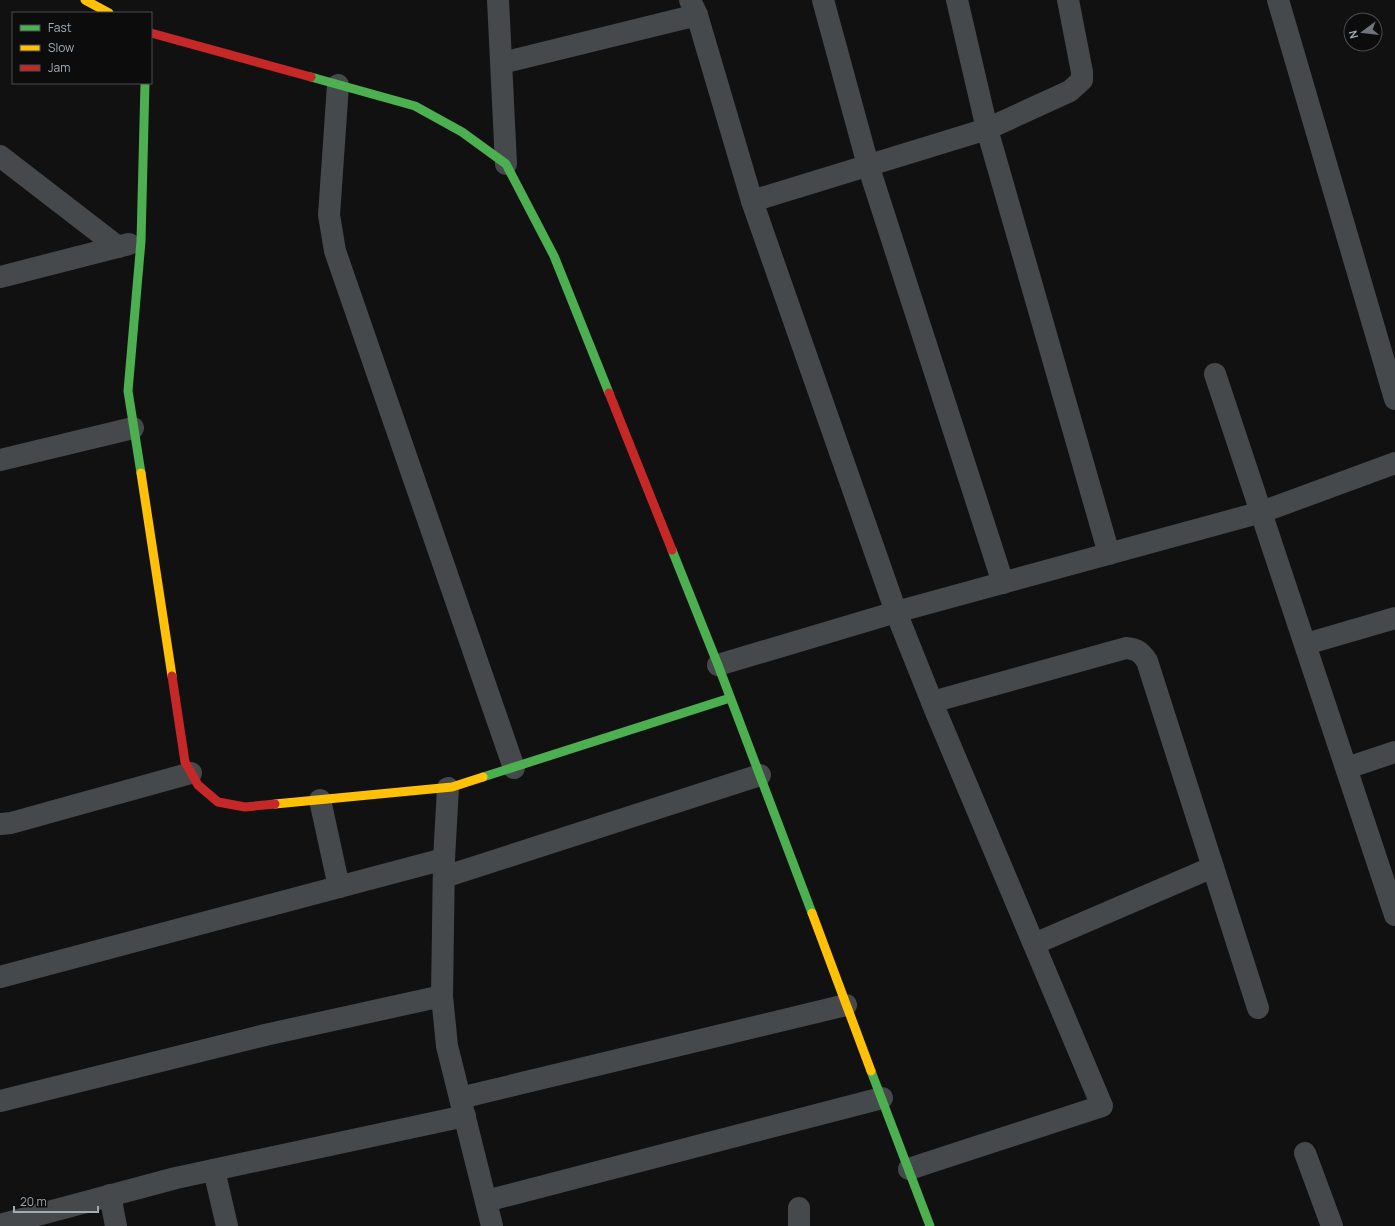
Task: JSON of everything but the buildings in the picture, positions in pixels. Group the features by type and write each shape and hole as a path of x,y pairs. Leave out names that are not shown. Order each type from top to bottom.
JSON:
{"street":[{"path":"85,0 107,12"},
{"path":"498,0 506,164 554,256 718,665 930,1226"},
{"path":"824,0 868,166 1003,583"},
{"path":"957,0 987,129 1109,554"},
{"path":"752,201 987,129 1070,91 1082,80 1082,72 1068,0"},
{"path":"1278,0 1395,399"},
{"path":"502,63 694,8 752,201 896,612 932,702 1102,1106 909,1170"},
{"path":"152,33 415,106 462,132 506,164"},
{"path":"145,84 141,241 128,392 185,762 198,786 218,802 245,807 448,788 730,698"},
{"path":"338,85 329,215 335,251 514,768"},
{"path":"0,156 118,247"},
{"path":"0,277 141,241"},
{"path":"1215,374 1347,768 1391,887 1395,915"},
{"path":"0,460 133,428"},
{"path":"718,665 896,612 1262,512 1395,463"},
{"path":"1306,644 1395,618"},
{"path":"932,702 1126,648 1141,652 1147,661 1258,1008"},
{"path":"1347,768 1395,752"},
{"path":"0,824 11,823 191,773"},
{"path":"0,978 339,887 444,868 760,775"},
{"path":"448,788 444,868 442,996 447,1046 492,1226"},
{"path":"320,800 339,887"},
{"path":"1034,944 1213,867"},
{"path":"0,1101 265,1035 442,996"},
{"path":"8,1224 176,1178 214,1170 462,1107 846,1005"},
{"path":"486,1201 882,1098"},
{"path":"1305,1153 1332,1226"},
{"path":"214,1170 227,1226"},
{"path":"110,1196 116,1226"}],"traffic: fast":[{"path":"311,77 415,106 462,132 506,164 554,256 609,393"},
{"path":"141,473 128,391 141,241 145,84"},
{"path":"672,550 718,665 812,913"},
{"path":"483,777 730,698"},
{"path":"871,1071 930,1226"}],"traffic: slow":[{"path":"85,0 107,12"},
{"path":"141,473 172,676"},
{"path":"275,804 452,787 483,777"},
{"path":"812,913 871,1071"}],"traffic: jam":[{"path":"152,33 311,77"},
{"path":"609,393 672,550"},
{"path":"172,676 185,762 198,785 218,802 245,807 275,804"}]}
